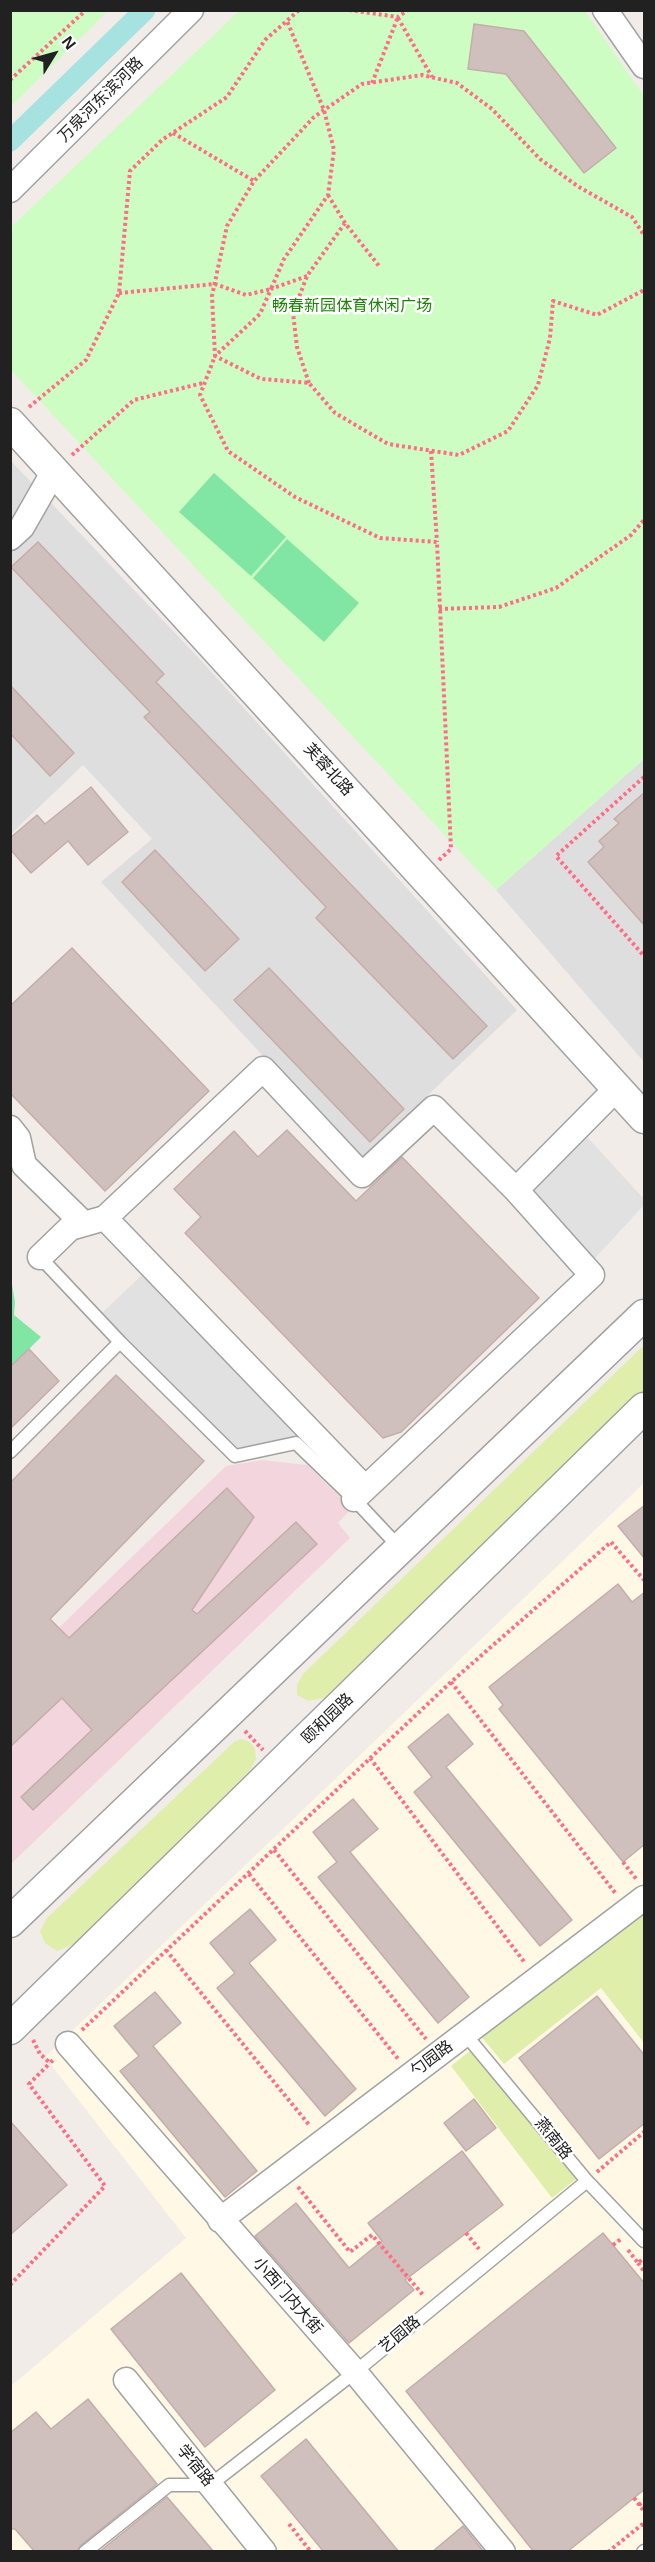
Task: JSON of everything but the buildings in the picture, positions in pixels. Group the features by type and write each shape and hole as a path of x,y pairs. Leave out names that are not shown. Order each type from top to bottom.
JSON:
{"street":[{"name":"万泉河东滨河路","path":"10,190 191,10"},
{"path":"605,10 645,66"},
{"name":"芙蓉北路","path":"19,416 54,471 645,1118"},
{"path":"10,538 22,527 54,471"},
{"path":"10,1128 18,1138 24,1165 94,1221 360,1493 592,1275 516,1190 434,1108 362,1175 262,1069 94,1221 70,1228 40,1257"},
{"path":"516,1190 617,1088"},
{"path":"10,1922 645,1315"},
{"name":"颐和园路","path":"10,2029 645,1408"},
{"name":"勺园路","path":"220,2220 537,1979 637,1896"},
{"name":"小西门内大街","path":"68,2044 355,2372 503,2552"},
{"name":"学宿路","path":"126,2380 264,2552"}],"lane":[{"path":"40,1257 120,1342 234,1456 296,1443 360,1493 400,1548"},
{"path":"10,1452 120,1342"},
{"name":"燕南路","path":"465,2034 587,2181 645,2241"},
{"name":"艺园路","path":"210,2485 355,2372 587,2181"},
{"path":"85,2552 169,2486 210,2485"}],"path":[{"path":"10,80 86,10"},
{"path":"19,416 86,360 119,293 130,171 162,140 227,97 265,40 302,10"},
{"path":"349,10 398,17"},
{"path":"372,83 398,17 408,10"},
{"path":"398,17 432,77"},
{"path":"286,21 324,110 334,150 328,195 284,259 260,314 215,356 200,394 228,451 295,497 380,538 436,542"},
{"path":"215,356 212,296 227,226 254,181 314,117 362,84 422,75 456,83 483,103 540,159 579,188 632,217 645,235"},
{"path":"173,133 254,181"},
{"path":"328,195 345,223 379,266"},
{"path":"345,223 307,276 292,313 297,347 309,383 335,414 388,444 459,455 508,431 538,385 550,338 553,301 597,315 645,290"},
{"path":"119,293 215,284 246,295 307,276"},
{"path":"215,356 261,379 309,383"},
{"path":"54,471 134,400 204,383"},
{"path":"423,875 451,849 431,451"},
{"path":"439,609 499,607 556,588 631,535 645,520"},
{"path":"645,777 556,856 645,956"},
{"path":"68,2044 451,1682 611,1542 645,1580"},
{"path":"451,1682 637,1896"},
{"path":"245,1731 266,1752"},
{"path":"370,1758 537,1979"},
{"path":"274,1850 438,2054"},
{"path":"623,1862 637,1896"},
{"path":"249,1874 411,2075"},
{"path":"166,1950 323,2142"},
{"path":"10,2285 105,2186 28,2084 50,2063"},
{"path":"587,2181 643,2135"},
{"path":"285,2170 350,2252 372,2235 434,2307"},
{"path":"466,2233 488,2262"},
{"path":"613,2245 620,2240"},
{"path":"638,2263 645,2271"},
{"path":"634,2498 645,2511"},
{"path":"639,2505 645,2501"},
{"path":"608,2552 645,2523"},
{"path":"289,2524 311,2552"}],"shaded area":[{"path":"11,461 197,656 517,1010 360,1160 101,882 152,839 83,765 11,834"},
{"path":"644,759 644,1062 496,890"},
{"path":"578,1127 644,1199 644,1205 586,1268 516,1190"},
{"path":"151,1266 306,1427 296,1443 235,1456 97,1318"},
{"path":"263,1460 307,1465 352,1508 338,1523 350,1538 11,1864 11,1674 226,1466"},
{"path":"644,1483 644,2551 11,2551 10,2387 186,2238 45,2057"}],"green space":[{"path":"11,10 108,10 108,11 11,106"},
{"name":"畅春新园体育休闲广场","path":"239,11 585,11 644,96 644,759 496,890 11,370 11,227"},
{"path":"214,473 286,537 251,576 179,512"},
{"path":"287,539 359,603 324,642 253,578"},
{"path":"10,1273 15,1302 14,1315 41,1337 11,1367"},
{"path":"644,1345 644,1391 324,1698 308,1701 297,1695 297,1685 303,1674"},
{"path":"241,1739 250,1742 255,1749 256,1759 250,1770 79,1942 57,1951 45,1943 40,1931 47,1918 234,1742"},
{"path":"644,1909 644,2043 601,1988 504,2064 479,2034"},
{"path":"471,2050 576,2179 552,2198 451,2066"}],"waterway":[{"path":"10,141 145,10"}]}
